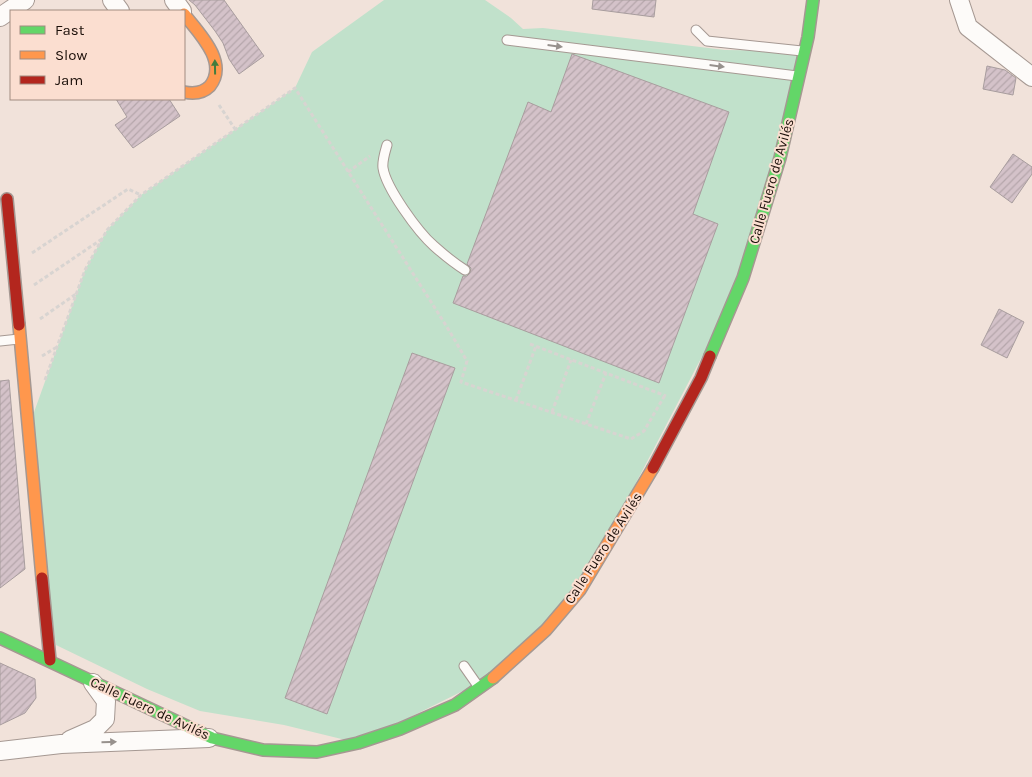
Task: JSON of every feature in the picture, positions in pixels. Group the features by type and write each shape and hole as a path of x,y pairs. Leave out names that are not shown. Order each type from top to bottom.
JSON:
{"street":[{"path":"10,10 25,0"},
{"name":"Calle Fuero de Avilés","path":"0,638 212,738 263,750 317,752 358,743 400,729 455,705 501,672 546,630 580,590 658,460 701,378 743,278 780,158 805,51 813,0"},
{"path":"960,0 968,27 1032,77"},
{"path":"185,15 216,61 217,71 214,81 207,88 198,93 185,92"},
{"path":"7,200 50,660"},
{"path":"61,744 95,729 105,719 106,701 92,682"},
{"path":"0,751 61,744 212,738"}],"lane":[{"path":"696,30 707,42 805,51"},
{"path":"507,40 799,76"},
{"path":"387,145 383,167 387,184 412,220 432,244 465,270"},
{"path":"0,341 19,336"},
{"path":"464,666 479,688"}],"path":[{"path":"207,88 235,129"},
{"path":"44,383 85,270 106,230 141,195 295,88 442,318 467,361 461,382 631,439 644,431 665,396"},
{"path":"348,172 387,145"},
{"path":"13,266 128,189 141,195"},
{"path":"15,298 102,238"},
{"path":"19,336 76,294"},
{"path":"530,344 687,404"},
{"path":"516,400 536,346"},
{"path":"552,412 572,360"},
{"path":"586,424 606,373"}],"green space":[{"path":"384,0 485,0 523,29 543,28 725,50 805,51 743,278 580,590 501,672 358,743 284,725 200,711 147,689 56,645 28,429 85,270 107,230 141,195 295,88 312,52"}],"building":[{"path":"189,0 224,0 264,56 239,74 215,31"},
{"path":"593,0 656,0 654,17 592,9"},
{"path":"572,54 729,112 693,214 718,224 659,383 453,303 463,276 467,276 470,273 471,268 467,264 528,102 551,112"},
{"path":"987,66 1005,70 1016,78 1013,95 983,89"},
{"path":"117,100 170,100 180,116 133,148 115,125 127,117"},
{"path":"1013,154 1032,167 1032,174 1012,203 990,187"},
{"path":"999,309 1024,322 1007,358 981,345"},
{"path":"412,353 455,368 327,714 285,698"},
{"path":"9,380 25,569 0,588 0,381"},
{"path":"0,663 35,679 36,698 25,713 0,725"}],"traffic: fast":[{"path":"710,356 743,278 780,158 808,37 813,0"},
{"path":"0,638 212,738 263,750 317,752 358,743 400,729 455,705 493,678"}],"traffic: slow":[{"path":"185,15 209,48 214,57 216,67 215,77 210,86 198,92 185,92"},
{"path":"19,325 42,578"},
{"path":"493,678 546,630 580,590 653,468"}],"traffic: jam":[{"path":"7,199 19,325"},
{"path":"653,468 701,378 710,356"},
{"path":"42,578 50,660"}]}
